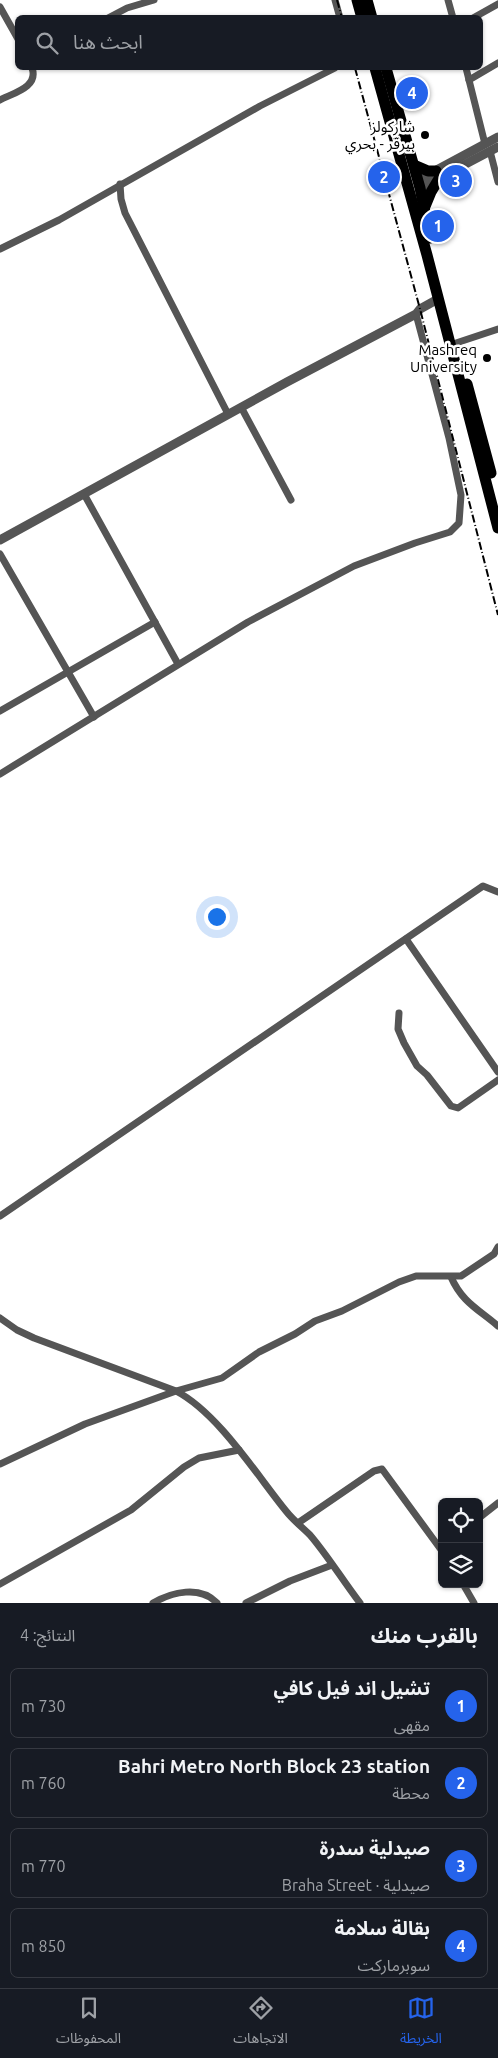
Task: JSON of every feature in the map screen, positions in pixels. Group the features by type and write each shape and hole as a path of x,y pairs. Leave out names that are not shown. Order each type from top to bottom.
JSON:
{"main road":[{"path":"357,0 361,15"},
{"path":"367,0 371,15"},
{"path":"376,70 498,528"},
{"path":"387,70 419,184 456,343 498,501"},
{"path":"414,165 438,174 424,209"}],"street":[{"path":"114,15 127,8 154,0"},
{"path":"335,0 339,15"},
{"path":"448,0 452,15"},
{"path":"478,15 498,4"},
{"path":"0,7 15,34"},
{"path":"469,80 498,63"},
{"path":"0,100 29,85 34,76 32,70"},
{"path":"0,249 59,220 260,106 331,70"},
{"path":"466,70 491,148 498,182"},
{"path":"419,184 491,148 498,138"},
{"path":"120,184 121,199 125,213 228,414"},
{"path":"0,540 228,414 416,314 420,309 438,299"},
{"path":"0,774 248,622 354,566 450,532 458,523 460,495 427,348 416,314"},
{"path":"456,343 498,329"},
{"path":"241,407 291,500"},
{"path":"84,494 178,664"},
{"path":"0,554 94,717"},
{"path":"0,710 155,622"},
{"path":"0,1216 483,886 498,892"},
{"path":"406,939 498,1072"},
{"path":"399,1013 398,1029 404,1043 417,1066 427,1075 451,1106 458,1108 498,1080"},
{"path":"0,1464 85,1424 176,1391 222,1378 259,1352 296,1334 315,1320 342,1311 399,1282 416,1276 461,1276 494,1254 498,1247"},
{"path":"451,1277 457,1291 471,1306 498,1326"},
{"path":"0,1318 17,1330 34,1338 188,1397 239,1450 289,1515 310,1536 360,1603"},
{"path":"0,1584 131,1510 184,1467 199,1458 239,1450"},
{"path":"298,1523 374,1471 382,1469 438,1539"},
{"path":"483,1515 498,1503"},
{"path":"246,1603 290,1581 332,1565"},
{"path":"465,1588 474,1603"},
{"path":"153,1603 172,1594 186,1592 199,1593 213,1599 217,1603"}],"railway":[{"path":"337,0 341,15"},
{"path":"356,70 420,309 498,615"}],"place":[{"name":"بقالة سلامة","path":"412,93"},
{"name":"شاركولز بيرقر - بحري","path":"425,135"},
{"name":"Bahri Metro North Block 23 station","path":"384,177"},
{"name":"صيدلية سدرة","path":"456,181"},
{"name":"تشيل اند فيل كافي","path":"438,226"},
{"name":"Mashreq University","path":"487,358"}]}
